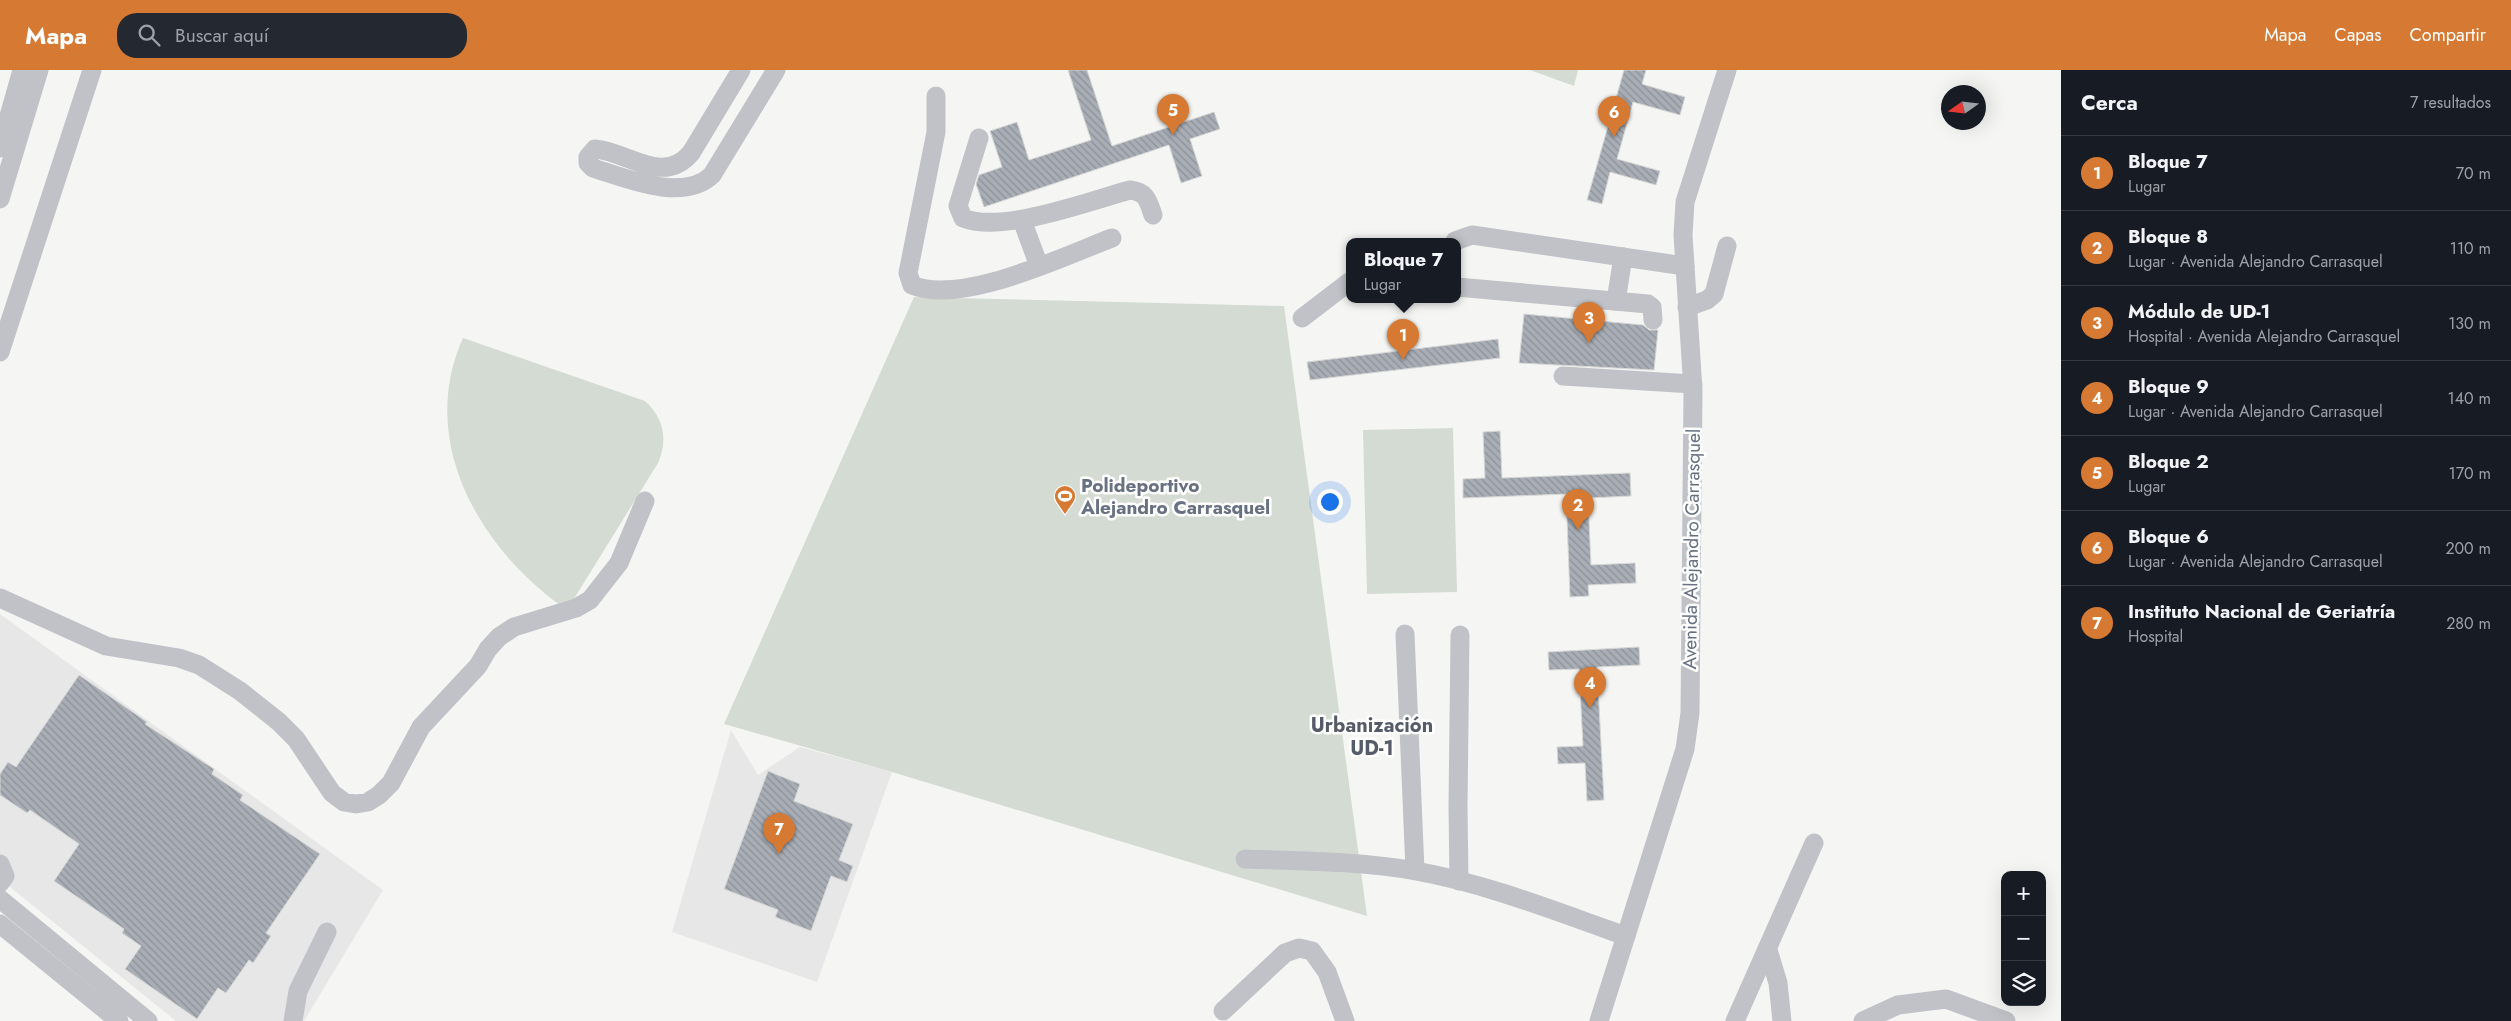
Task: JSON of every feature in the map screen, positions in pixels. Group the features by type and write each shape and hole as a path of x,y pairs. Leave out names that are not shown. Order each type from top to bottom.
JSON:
{"street":[{"path":"0,148 22,70"},
{"path":"0,199 39,70"},
{"path":"0,352 92,70"},
{"path":"741,70 692,153 682,164 669,168 657,167 594,149 588,157 588,163 593,168 661,188 706,180 712,175 776,70"},
{"name":"Avenida Alejandro Carrasquel","path":"1599,1021 1685,749 1690,713 1693,384 1683,235 1685,202 1727,70"},
{"path":"936,96 936,132 908,273 912,285 921,289 959,289 1000,281 1112,238"},
{"path":"979,138 958,206 963,218 973,222 1022,220 1130,190 1140,191 1146,196 1153,215"},
{"path":"1022,220 1039,266"},
{"path":"1461,239 1472,235 1685,266"},
{"path":"1687,307 1706,300 1714,294 1727,246"},
{"path":"1616,301 1623,257"},
{"path":"1302,318 1346,284"},
{"path":"1461,287 1648,304 1652,307 1654,320"},
{"path":"1563,376 1693,384"},
{"path":"0,598 106,646 180,658 199,664 240,691 279,722 296,739 332,793 344,802 356,804 368,802 379,796 391,783 421,727 478,666 488,648 499,637 514,627 576,608 590,600 619,563 645,501"},
{"path":"1405,634 1415,870"},
{"path":"1459,881 1460,635"},
{"path":"1735,1021 1814,843"},
{"path":"1245,859 1340,863 1415,870 1509,895 1626,936"},
{"path":"0,864 5,876 0,883"},
{"path":"0,899 148,1021"},
{"path":"0,924 114,1018"},
{"path":"293,1021 298,991 327,932"},
{"path":"1223,1011 1285,952 1299,948 1312,951 1327,972 1345,1021"},
{"path":"1768,950 1778,983 1782,1021"},
{"path":"1863,1021 1898,1005 1946,1000 2006,1021"}],"shaded area":[{"path":"1530,70 1578,70 1574,86"},
{"name":"Polideportivo Alejandro Carrasquel","path":"914,297 1284,306 1367,916 892,772 724,724"},
{"path":"463,338 645,401 660,422 663,446 658,463 567,610 536,586 508,557 484,525 465,491 453,454 447,416 450,377"},
{"path":"1453,428 1457,592 1367,594 1363,430"},
{"path":"0,614 383,890 304,1021 176,1021 0,879"},
{"path":"731,730 758,775 800,747 892,772 817,982 672,932"}],"building":[{"path":"1068,70 1087,70 1112,146 1214,112 1220,129 1190,139 1202,176 1181,183 1169,145 984,207 976,184 979,175 1002,167 990,131 1017,122 1029,160 1091,140"},
{"path":"1624,70 1646,70 1642,84 1685,97 1680,115 1633,102 1617,159 1660,171 1656,185 1610,172 1602,204 1587,200"},
{"path":"1524,314 1643,325 1649,330 1658,330 1654,370 1519,363"},
{"path":"1498,339 1500,358 1310,380 1307,362"},
{"path":"1500,431 1502,478 1630,473 1631,496 1588,498 1591,565 1635,563 1636,583 1588,585 1589,596 1570,597 1566,494 1463,498 1463,479 1485,478 1483,432"},
{"path":"1639,647 1640,665 1597,667 1604,800 1587,801 1585,763 1558,764 1557,747 1583,746 1579,669 1549,670 1548,652"},
{"path":"79,675 147,722 145,724 214,769 212,774 243,795 240,800 320,854 266,933 271,936 253,963 249,960 226,993 218,988 197,1019 125,969 141,946 122,933 124,929 54,881 79,844 30,810 27,813 0,795 0,774 8,762 16,767"},
{"path":"768,771 800,784 794,801 853,824 839,860 853,866 847,882 831,876 811,931 775,917 778,910 724,889"}],"place":[{"name":"Bloque 2","path":"1173,135"},
{"name":"Bloque 6","path":"1614,137"},
{"name":"Módulo de UD-1","path":"1589,343"},
{"name":"Bloque 7","path":"1403,360"},
{"name":"Polideportivo Alejandro Carrasquel","path":"1065,515"},
{"name":"Bloque 8","path":"1578,530"},
{"name":"Bloque 9","path":"1590,708"},
{"name":"Instituto Nacional de Geriatría","path":"779,854"}],"district":[{"name":"Urbanización UD-1","path":"1372,736"}]}
